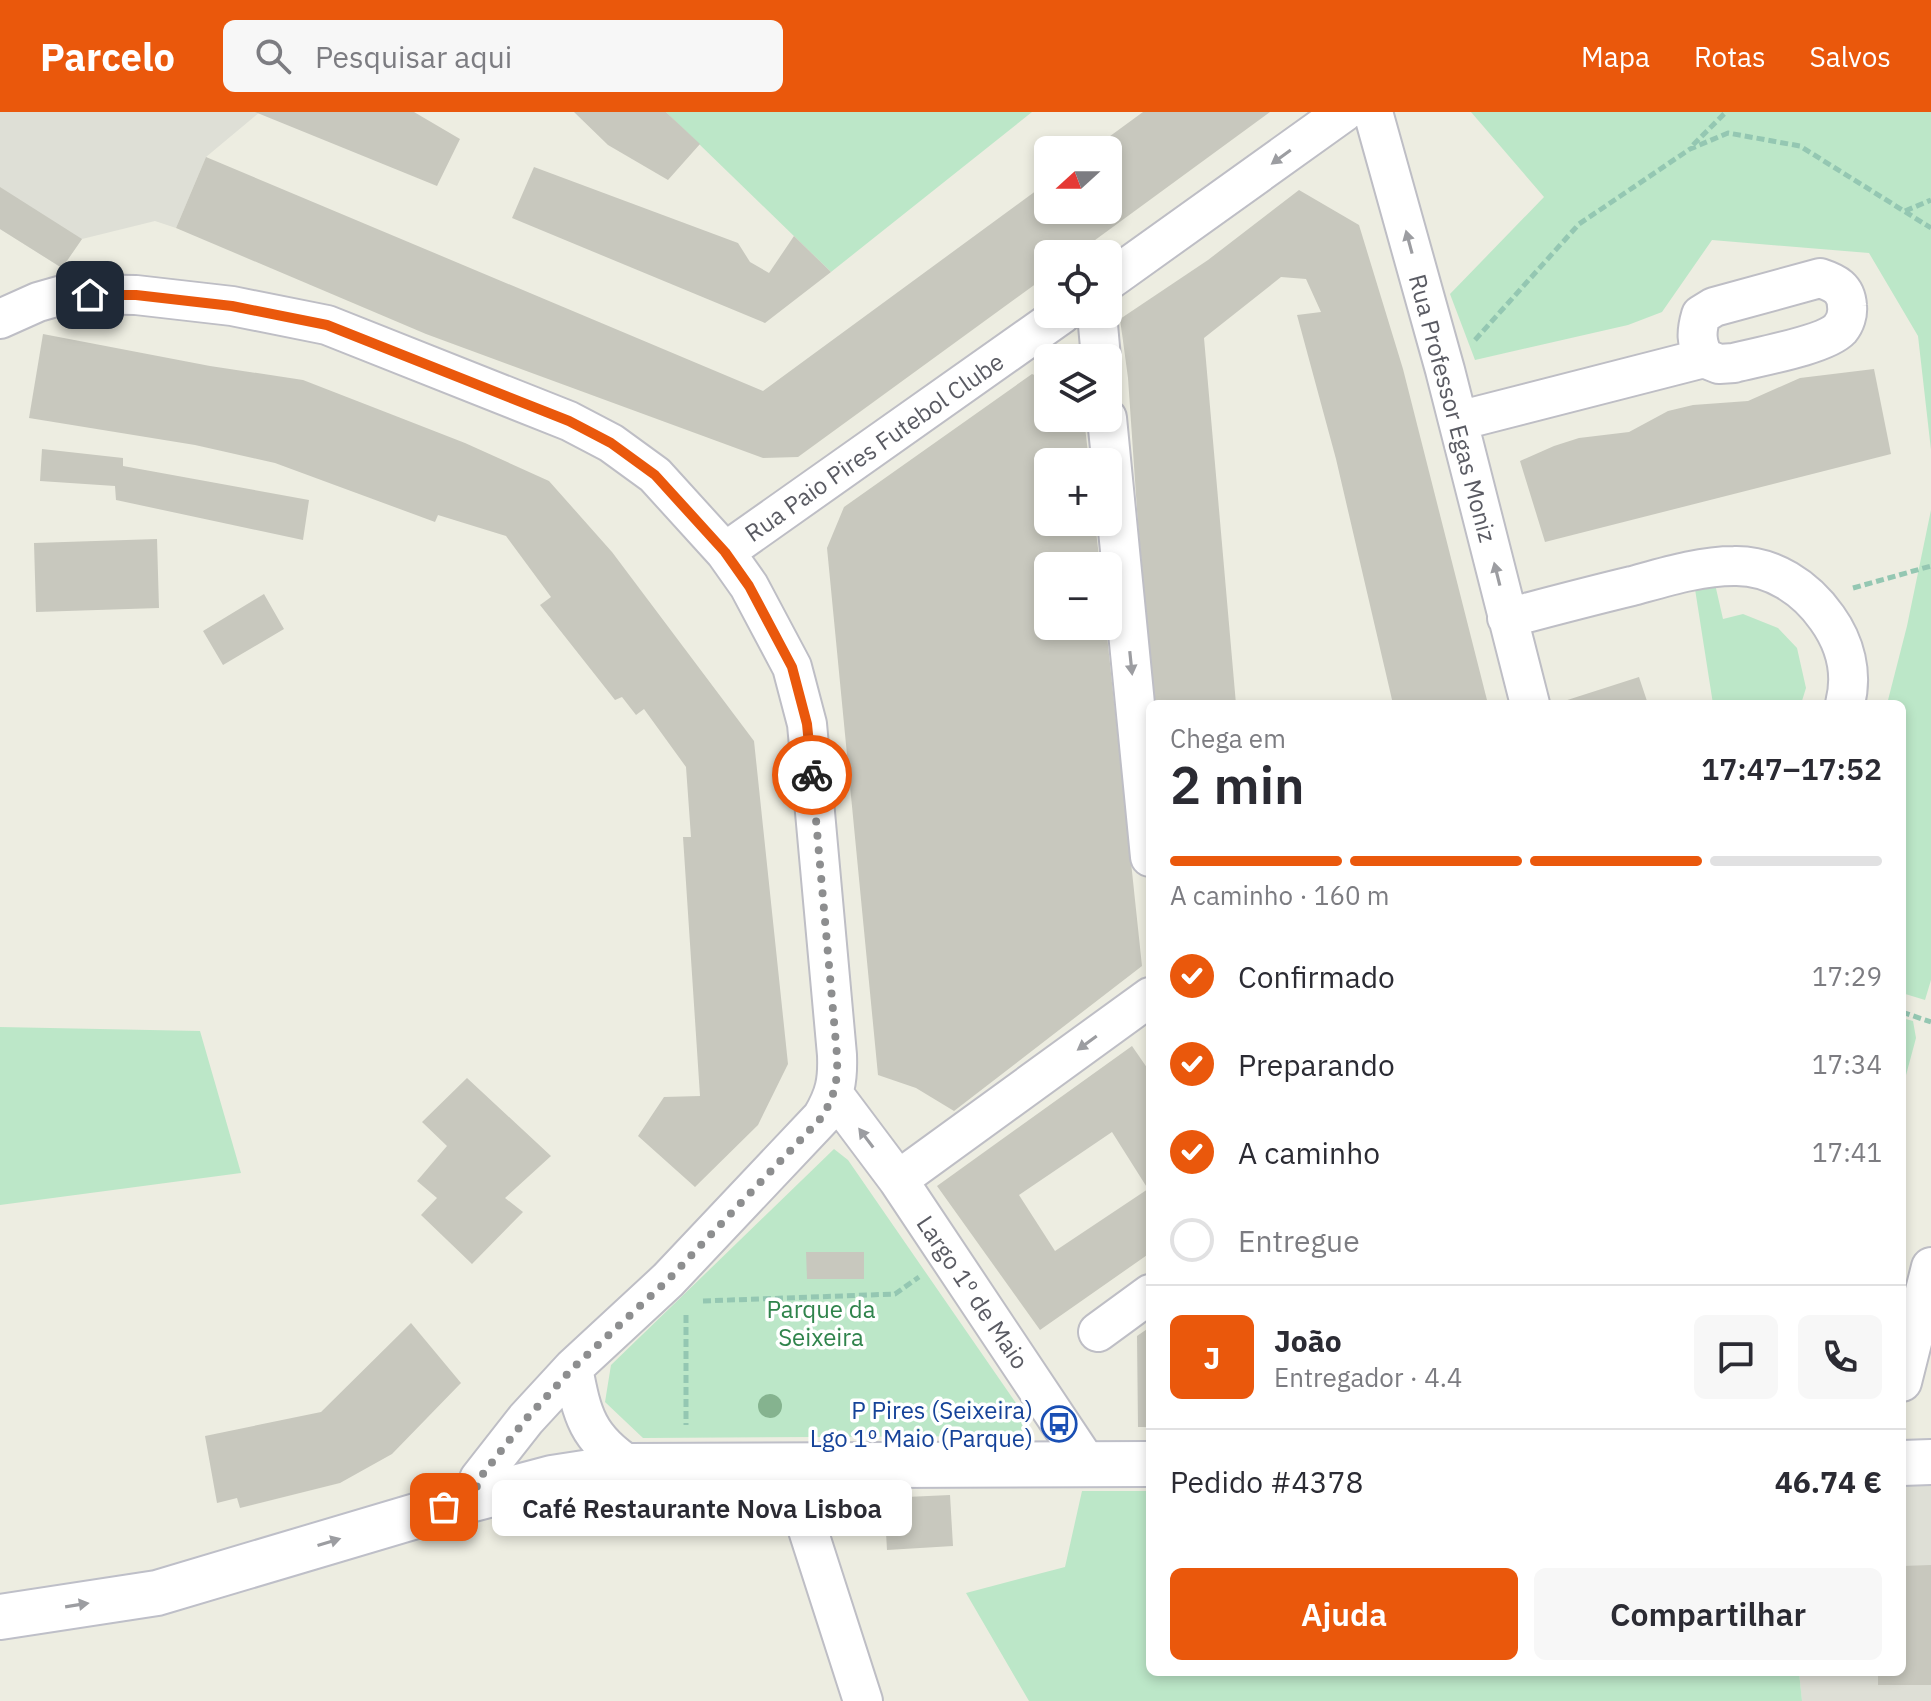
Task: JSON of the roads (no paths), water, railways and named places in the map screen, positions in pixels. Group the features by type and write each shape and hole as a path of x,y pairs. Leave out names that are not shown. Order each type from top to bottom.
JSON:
{"street":[{"path":"1122,271 1344,112"},
{"name":"Rua Professor Egas Moniz","path":"1373,112 1458,421 1529,700"},
{"path":"4,306 66,294 136,295 232,306 327,325 569,421 611,443 655,475 725,552 756,598 792,667 807,724 837,1055 835,1096 822,1117 677,1291 573,1368 526,1419 479,1479 473,1499"},
{"name":"Rua Paio Pires Futebol Clube","path":"725,552 1042,328"},
{"path":"1458,421 1704,358"},
{"path":"1108,432 1146,816"},
{"path":"1507,618 1680,573 1736,566 1771,572 1814,600 1834,627 1847,659 1849,689 1846,700"},
{"path":"898,1180 1146,1000"},
{"name":"Largo 1º de Maio","path":"835,1096 898,1180 1088,1465"},
{"path":"1906,1366 1931,1267"},
{"path":"1098,1332 1146,1297"},
{"path":"573,1368 580,1405 591,1430 607,1451 630,1466"},
{"path":"1906,1463 1931,1462"},
{"path":"0,1617 157,1593 473,1499 552,1478 630,1466 1146,1464"},
{"path":"801,1466 807,1527 863,1701"}],"place":[{"name":"P Pires (Seixeira) Lgo 1º Maio (Parque)","path":"1059,1424"},
{"name":"Café Restaurante Nova Lisboa","path":"444,1507"}],"park label":[{"name":"Parque da Seixeira","path":"821,1323"}]}
